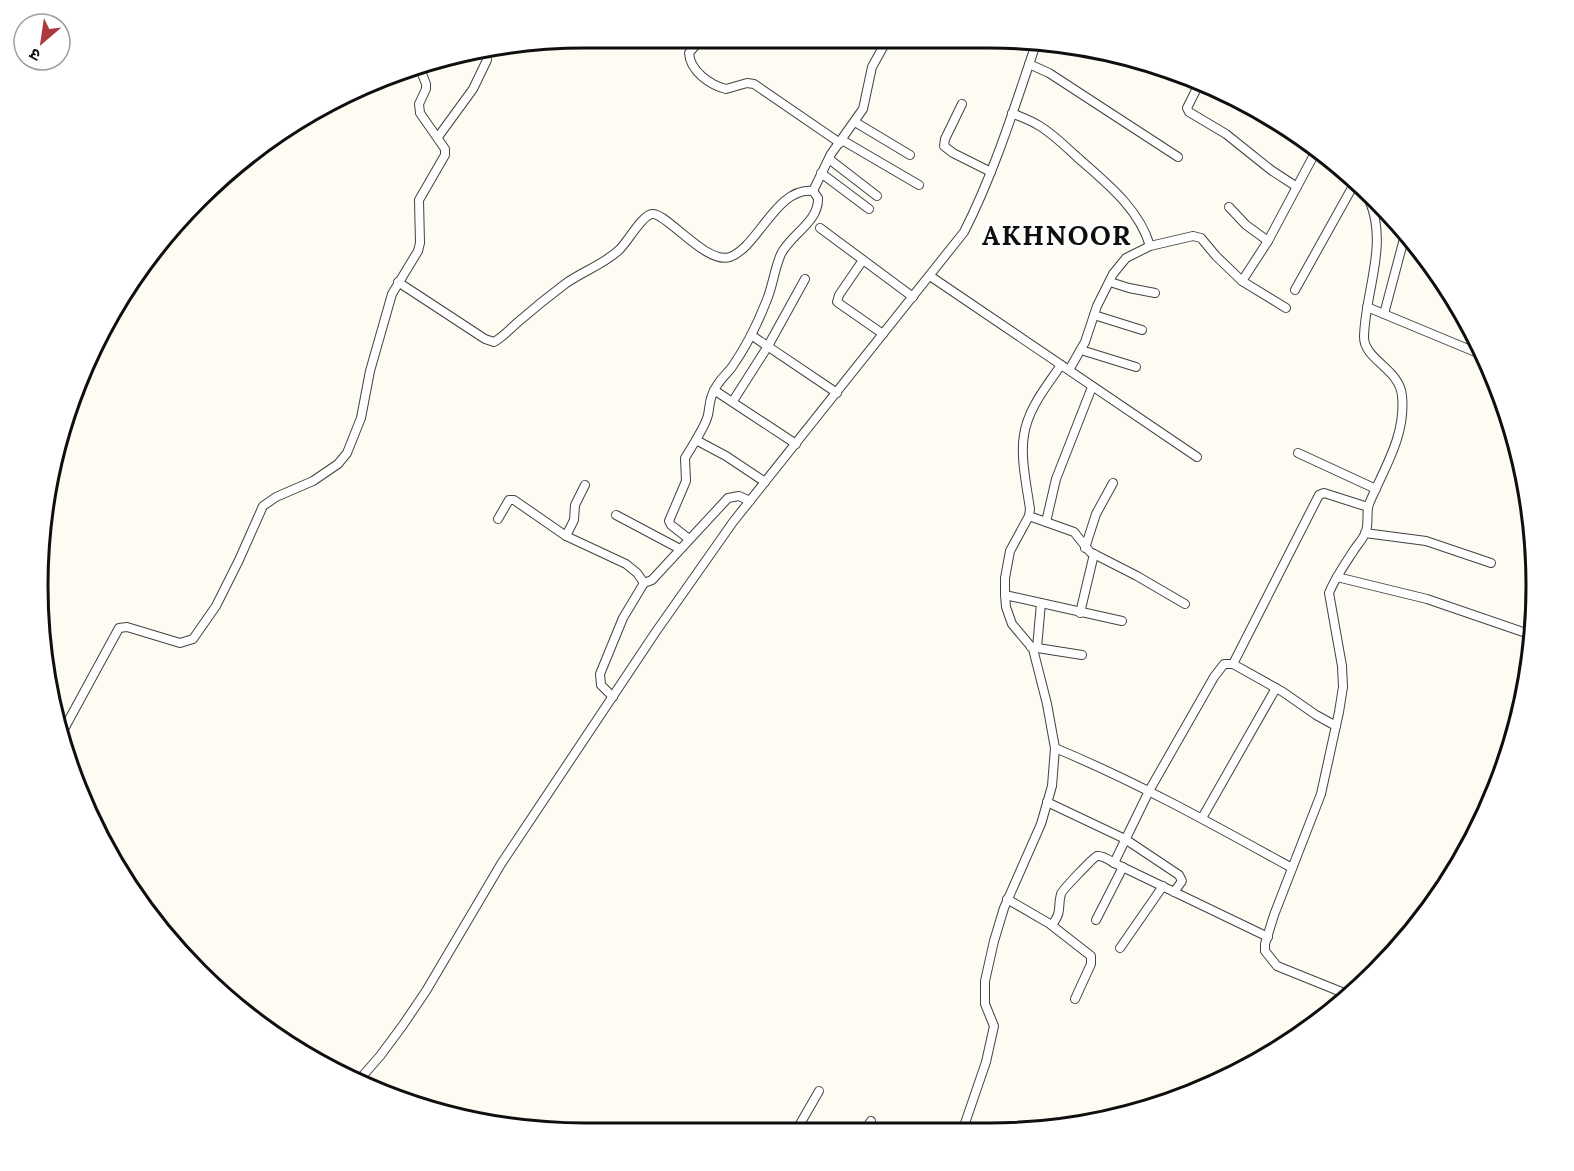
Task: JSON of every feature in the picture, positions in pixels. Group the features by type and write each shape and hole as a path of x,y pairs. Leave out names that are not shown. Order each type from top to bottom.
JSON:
{"street":[{"path":"693,48 689,53 692,64 703,76 720,88 726,89 747,83 762,88 841,141 919,185"},
{"path":"813,191 820,173 855,123 865,104 872,67 882,48"},
{"path":"364,1075 380,1056 420,999 501,864 655,633 750,501 963,232 991,172 1034,50"},
{"path":"438,137 473,89 488,60"},
{"path":"1029,64 1049,73 1179,157"},
{"path":"66,725 119,628 127,627 180,644 193,639 216,606 263,506 276,497 313,482 338,464 347,453 361,418 373,360 392,294 418,251 420,243 419,200 445,155 445,149 418,107 426,89 421,74"},
{"path":"1196,90 1187,108 1188,111 1239,143 1271,170 1297,187"},
{"path":"962,104 945,139 944,146 991,172"},
{"path":"1012,113 1039,125 1102,179 1128,208 1149,242"},
{"path":"855,123 910,155"},
{"path":"1242,280 1268,241 1313,157"},
{"path":"829,159 877,196"},
{"path":"820,173 869,209"},
{"path":"1295,290 1351,189"},
{"path":"398,282 485,339 494,342 562,286 619,250 650,214 663,218 693,244 718,256 727,257 745,245 793,194 813,191"},
{"path":"689,539 669,521 686,481 685,458 707,417 714,390 730,370 751,335 767,301 772,277 782,254 789,241 816,212 818,198 813,191"},
{"path":"1229,207 1255,233 1268,241"},
{"path":"1341,992 1277,966 1265,951 1292,868 1321,794 1336,726 1343,676 1329,598 1330,590 1365,533 1368,507 1397,444 1400,430 1403,401 1401,387 1398,380 1365,345 1367,307 1378,240 1371,207"},
{"path":"820,228 913,297"},
{"path":"1069,370 1081,350 1110,282 1126,258 1149,242 1197,236 1204,240 1216,256 1242,280 1286,308"},
{"path":"1384,314 1403,243"},
{"path":"863,260 837,302 883,334"},
{"path":"930,276 1197,457"},
{"path":"733,401 806,279"},
{"path":"1110,282 1155,293"},
{"path":"1367,307 1472,351"},
{"path":"1094,315 1142,330"},
{"path":"751,335 837,393"},
{"path":"1081,350 1136,367"},
{"path":"1059,363 1035,406 1024,432 1023,447 1030,509 1029,516 1010,551 1005,578 1005,595 1006,607 1012,624 1034,647 1082,655"},
{"path":"1046,522 1056,479 1092,387"},
{"path":"714,390 796,444"},
{"path":"696,440 726,456 765,482"},
{"path":"1298,453 1376,489"},
{"path":"1085,548 1096,514 1113,483"},
{"path":"566,536 574,520 575,505 585,485"},
{"path":"1233,664 1319,495 1324,493 1368,507"},
{"path":"613,697 601,685 600,674 623,618 644,583 652,580 728,498 739,496 750,501"},
{"path":"498,519 511,500 544,519 566,536 626,564 644,583"},
{"path":"616,515 680,549"},
{"path":"1029,516 1074,532 1085,548 1094,554 1185,604"},
{"path":"1365,533 1426,541 1491,563"},
{"path":"1080,613 1094,554"},
{"path":"1337,577 1427,598 1524,632"},
{"path":"1005,595 1122,621"},
{"path":"965,1123 986,1062 994,1026 985,1004 985,977 994,941 1007,899 1035,839 1052,786 1055,748 1034,647 1041,603"},
{"path":"1096,920 1118,865 1125,838 1149,791 1214,677 1224,664 1233,664 1336,726"},
{"path":"1202,818 1276,688"},
{"path":"1055,748 1149,791 1292,868"},
{"path":"1047,802 1125,838 1179,875 1182,881 1174,892"},
{"path":"1052,925 1059,913 1064,888 1093,858 1102,856 1268,937"},
{"path":"1120,948 1162,886"},
{"path":"1007,899 1052,925 1092,958 1075,999"},
{"path":"801,1123 819,1091"}],"district":[{"name":"AKHNOOR","path":"1057,236"}]}
